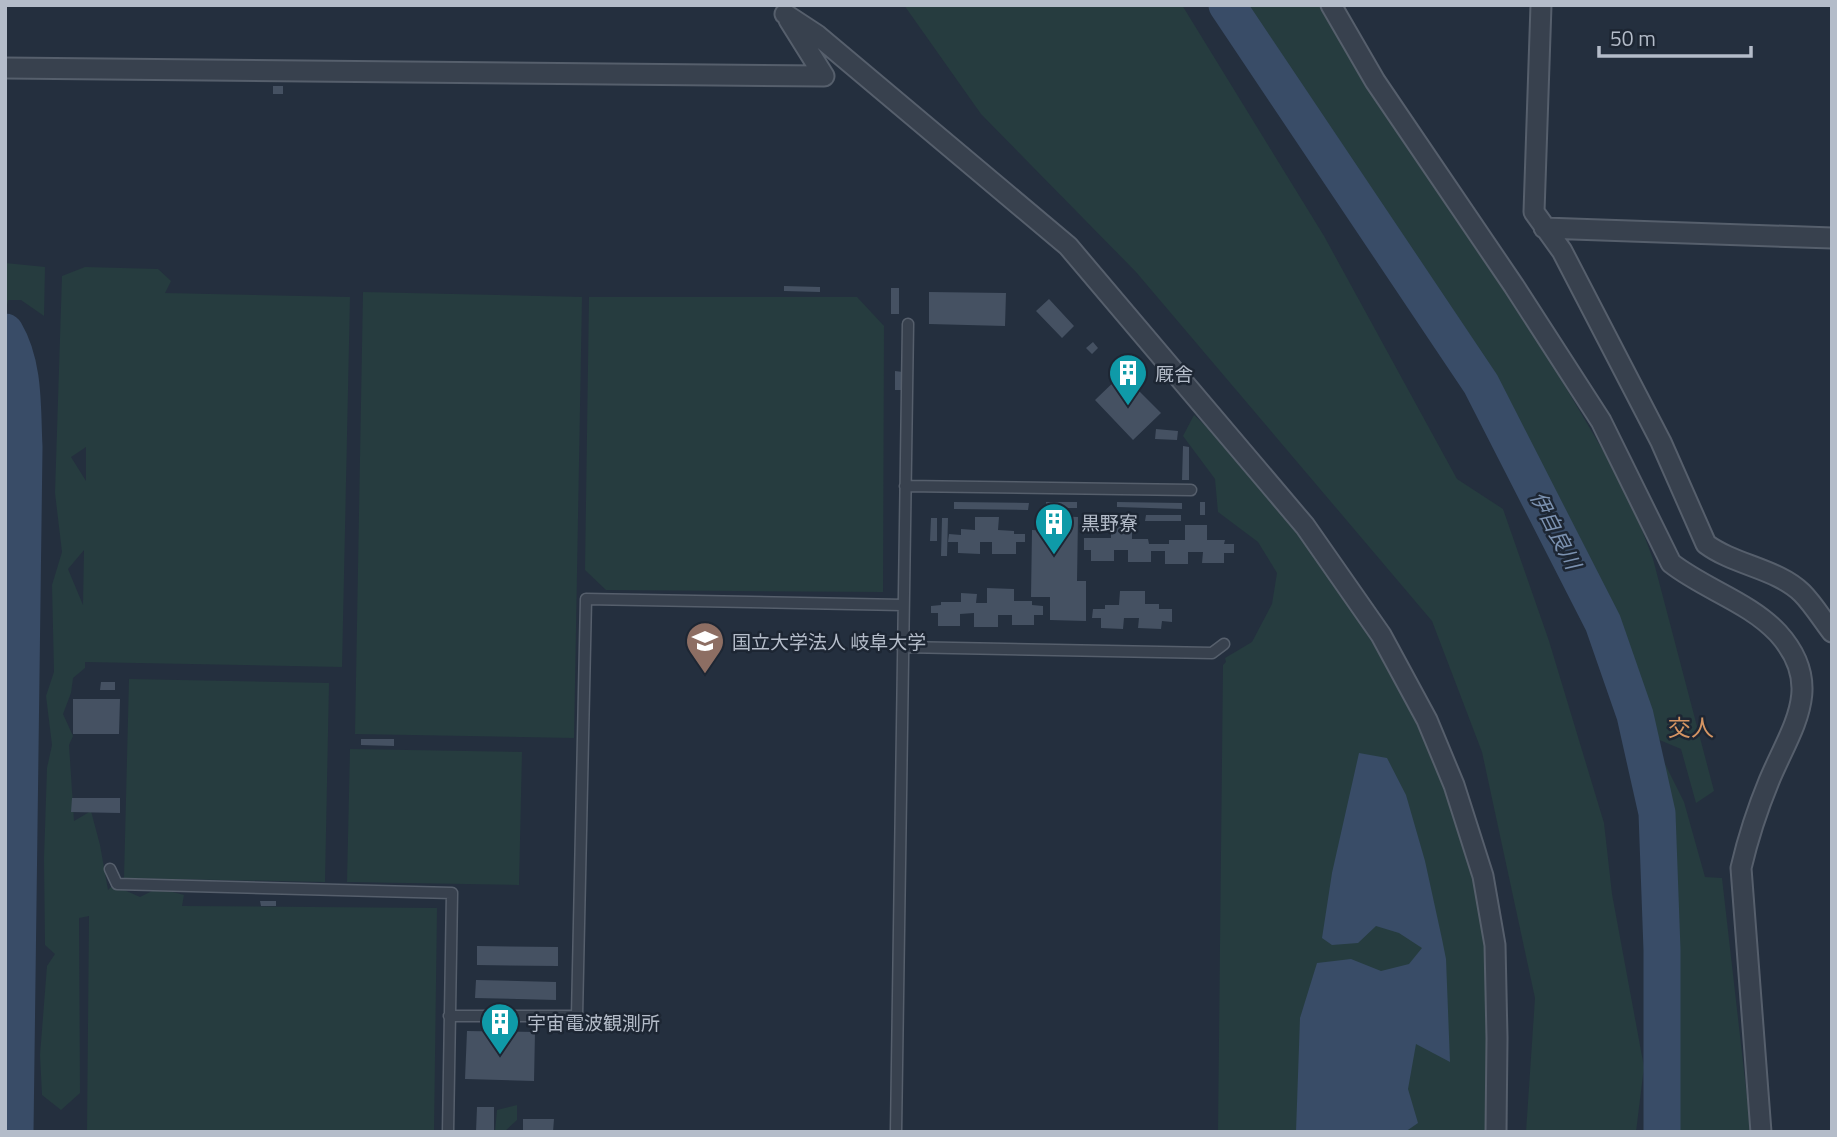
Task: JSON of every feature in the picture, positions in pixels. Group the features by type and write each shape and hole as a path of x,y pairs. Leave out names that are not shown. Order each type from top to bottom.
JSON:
{"street":[{"path":"1331,5 1375,81 1514,286 1601,421 1671,563 1685,574 1751,611 1777,633 1794,656 1803,682 1798,719 1751,826 1741,868 1761,1132"},
{"path":"1541,5 1534,212 1562,251 1661,442 1706,544 1718,553 1784,580 1802,592 1832,632"},
{"path":"5,68 824,76 783,10"},
{"path":"783,10 817,35 1068,246 1305,526 1381,635 1427,720 1454,785 1483,876 1495,945 1496,1132"},
{"path":"1544,228 1832,238"}],"lane":[{"path":"896,1132 908,324"},
{"path":"905,485 1191,490"},
{"path":"449,1016 577,1016 586,599 903,606"},
{"path":"902,647 1212,653 1224,644"},
{"path":"110,869 117,884 452,893 448,1132"}],"green space":[{"path":"904,5 1182,5 1324,236 1457,479 1503,509 1549,641 1604,823 1612,894 1644,1067 1636,1132 1526,1132 1535,998 1482,752 1432,621 1136,272 981,114"},
{"path":"1239,5 1321,5 1509,291 1628,493 1653,559 1714,791 1696,803 1681,749 1650,736 1614,621 1555,501 1318,120 1261,41"},
{"path":"5,263 45,267 44,316 21,300 8,300 5,315"},
{"path":"85,267 158,269 171,281 165,293 350,297 342,667 85,662 85,668 73,678 63,714 73,736 69,745 74,821 91,811 108,890 113,885 140,897 158,888 184,895 182,906 437,908 434,1132 87,1132 89,916 79,918 80,1093 61,1110 42,1095 40,1055 47,966 55,954 45,945 44,859 47,768 52,745 46,696 54,672 52,585 62,552 55,493 62,276","holes":["86,447 86,481 71,457","84,551 83,605 68,569"]},
{"path":"363,292 582,297 574,738 355,734"},
{"path":"589,297 857,297 884,326 883,592 606,590 585,570"},
{"path":"5,364 22,410 7,418 5,415"},
{"path":"1194,415 1234,453 1306,534 1393,669 1462,818 1504,1001 1503,1132 1218,1132 1223,665 1225,658 1252,642 1272,604 1277,573 1258,542 1218,512 1215,479 1183,436"},
{"path":"129,679 329,683 325,882 124,878"},
{"path":"350,749 522,752 519,885 347,882"},
{"path":"1658,750 1684,802 1705,877 1722,878 1751,1132 1680,1132 1667,864 1654,764"},
{"path":"517,1105 517,1120 504,1132 495,1132 497,1110"}],"water":[{"path":"1359,753 1387,758 1406,795 1425,861 1446,959 1450,1062 1416,1044 1408,1089 1418,1123 1405,1132 1296,1132 1300,1018 1317,963 1351,959 1381,971 1409,964 1422,948 1399,933 1376,926 1358,943 1332,945 1322,938 1332,873"}],"building":[{"path":"273,86 283,86 283,94 273,94"},
{"path":"784,286 820,287 820,292 784,291"},
{"path":"891,288 899,288 899,314 891,314"},
{"path":"929,292 1006,293 1005,326 929,324"},
{"path":"1049,299 1074,326 1062,338 1036,311"},
{"path":"1093,342 1098,348 1092,354 1086,348"},
{"path":"895,371 903,372 903,390 895,390"},
{"name":"厩舎","path":"1122,374 1161,413 1133,440 1095,400"},
{"path":"1156,429 1178,431 1177,440 1155,439"},
{"path":"1183,446 1189,447 1189,480 1182,480"},
{"path":"954,502 1029,503 1028,510 954,509"},
{"path":"1046,502 1077,502 1077,508 1046,508"},
{"path":"1117,502 1182,503 1182,509 1117,507"},
{"path":"1200,502 1205,502 1205,515 1200,515"},
{"path":"1146,515 1181,515 1181,521 1145,521"},
{"name":"黒野寮","path":"1050,516 1078,517 1077,581 1086,581 1086,621 1050,620 1050,597 1031,597 1032,530 1050,531"},
{"path":"975,517 999,517 998,530 1025,534 1025,542 1016,542 1016,554 992,554 992,542 980,542 980,554 958,553 958,542 948,542 949,534 961,535 961,529 975,530"},
{"path":"931,518 937,518 937,541 930,541"},
{"path":"942,518 948,518 947,556 941,556"},
{"path":"1111,525 1132,525 1132,539 1148,539 1149,544 1169,544 1169,540 1185,540 1185,525 1207,525 1207,540 1225,540 1224,544 1234,544 1234,553 1224,553 1224,563 1202,563 1203,552 1188,552 1188,564 1165,564 1165,551 1151,551 1151,562 1128,562 1128,550 1114,550 1114,561 1091,561 1091,550 1084,550 1084,538 1111,538"},
{"path":"987,588 1014,589 1014,601 1032,601 1032,605 1043,606 1043,615 1034,615 1034,625 1012,625 1012,615 998,615 998,627 974,627 974,613 960,614 960,626 938,626 938,613 931,613 931,606 941,605 941,602 961,602 961,593 977,594 976,603 987,603"},
{"path":"1120,591 1145,591 1145,604 1159,604 1159,609 1172,609 1172,622 1162,621 1161,629 1138,628 1139,618 1124,618 1123,629 1101,628 1101,618 1092,618 1093,609 1105,609 1105,605 1119,605"},
{"path":"101,682 115,682 115,690 100,690"},
{"path":"73,699 120,699 119,734 73,734"},
{"path":"361,739 394,739 394,746 361,745"},
{"path":"72,798 120,798 120,813 71,812"},
{"path":"260,901 276,901 276,906 261,906"},
{"path":"477,946 558,947 558,966 477,965"},
{"path":"476,980 556,982 556,1000 475,998"},
{"name":"宇宙電波観測所","path":"467,1031 535,1032 534,1081 465,1079"},
{"path":"477,1107 494,1107 494,1132 476,1132"},
{"path":"523,1119 554,1119 553,1132 523,1132"}],"waterway":[{"name":"伊自良川","path":"1227,5 1481,384 1603,623 1635,715 1657,813 1662,950 1662,1132"},
{"path":"5,332 19,373 24,447 15,1132"}],"place":[{"name":"厩舎","path":"1128,407"},
{"name":"黒野寮","path":"1054,556"},
{"name":"国立大学法人 岐阜大学","path":"705,675"},
{"name":"宇宙電波観測所","path":"500,1056"}],"district":[{"name":"交人","path":"1691,727"}]}
